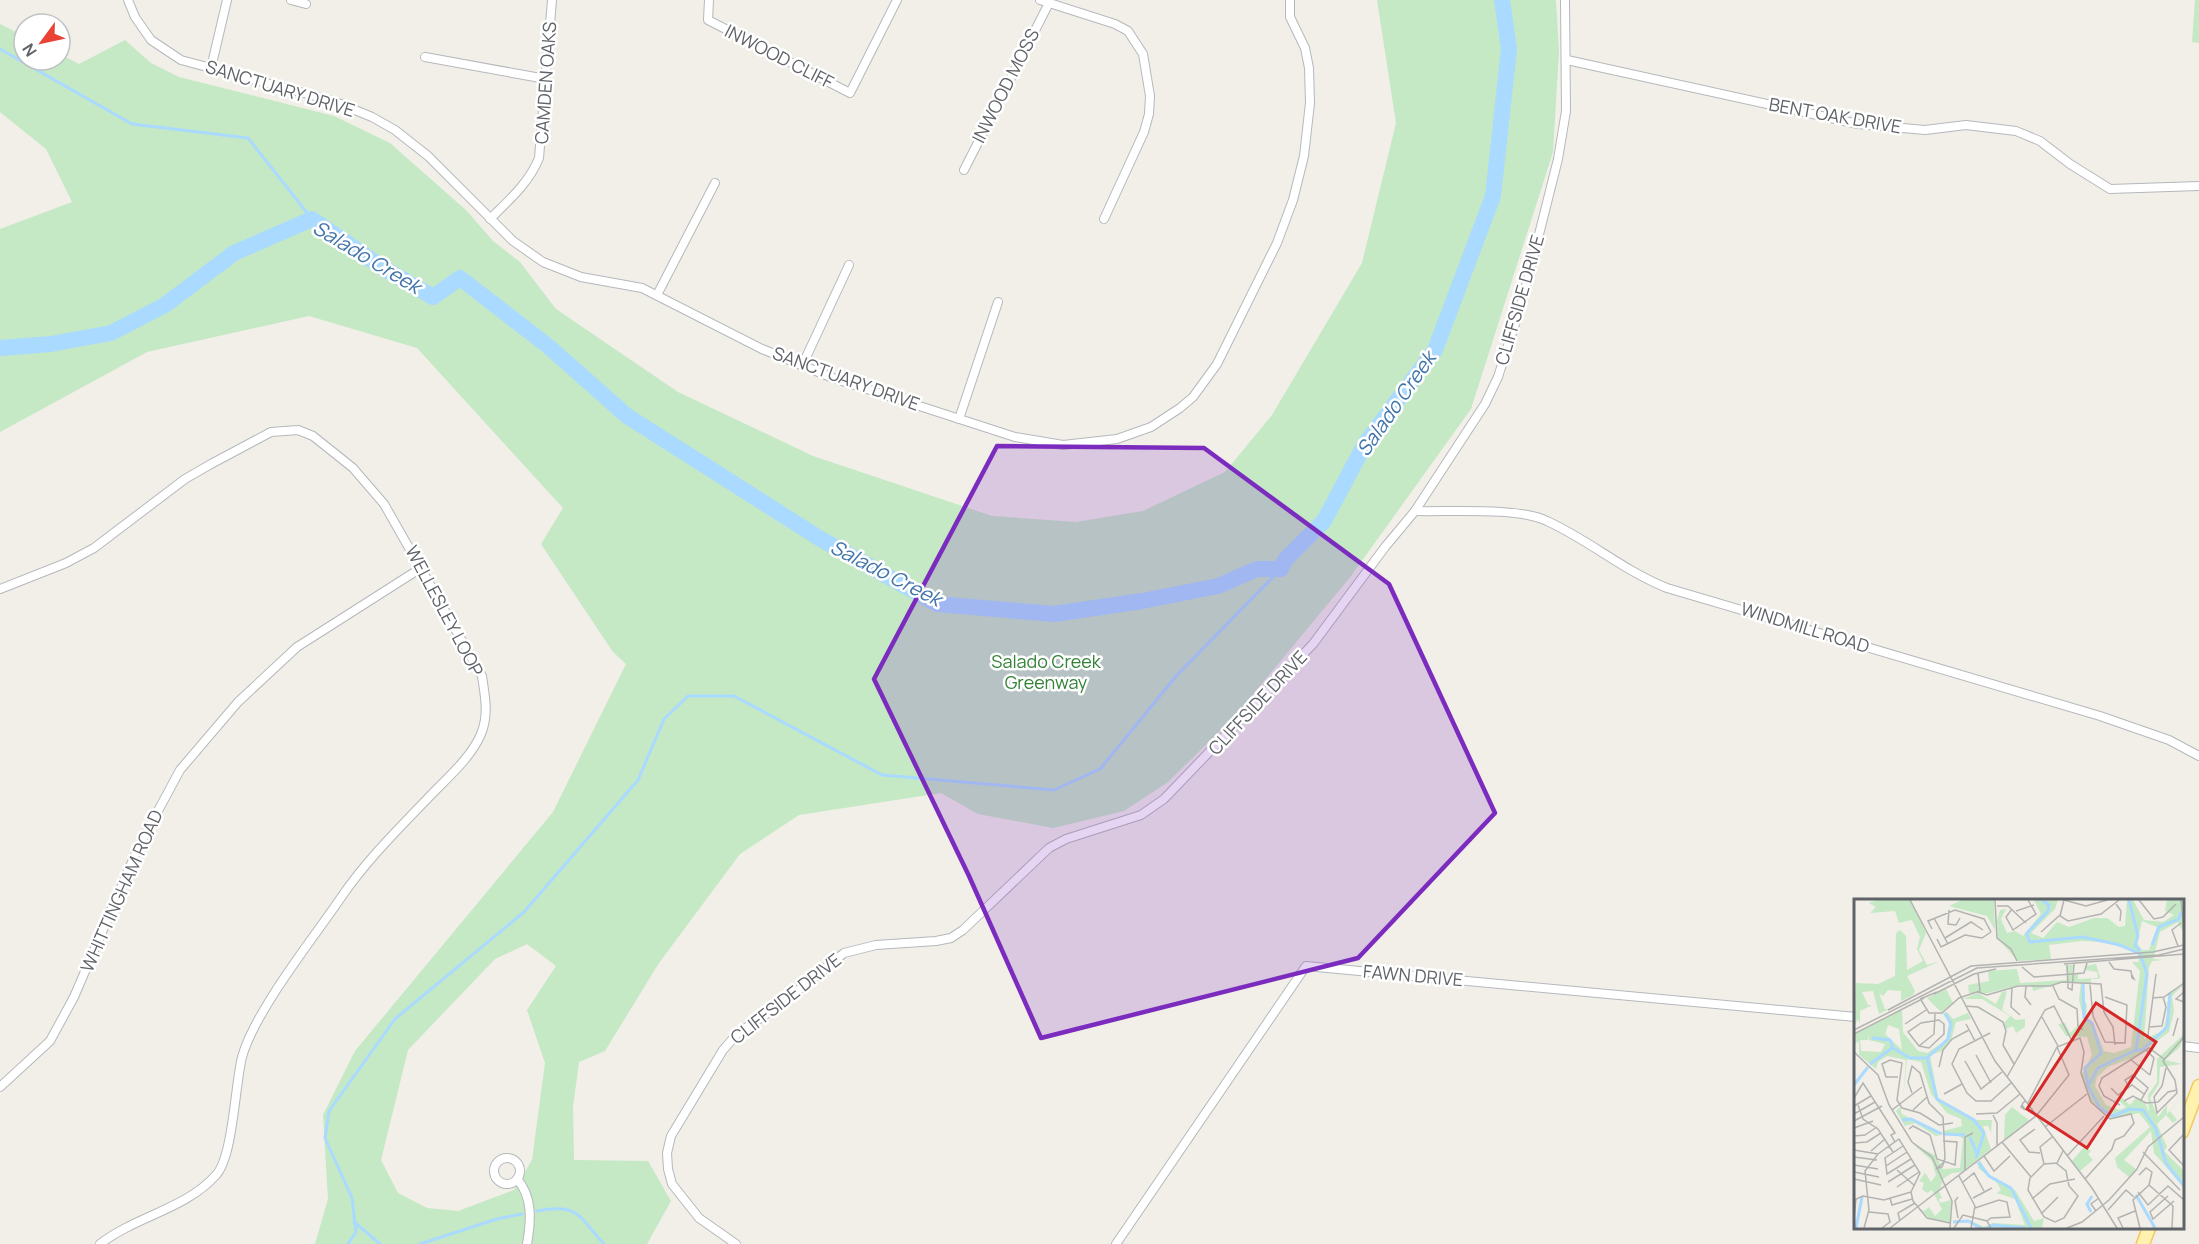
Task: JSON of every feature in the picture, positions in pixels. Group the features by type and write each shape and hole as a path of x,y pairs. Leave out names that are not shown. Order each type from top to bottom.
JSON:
{"main road":[{"path":"2184,1127 2199,1086"},
{"path":"2143,1244 2148,1229"}],"street":[{"name":"SANCTUARY DRIVE","path":"128,0 140,26 158,46 181,60 333,101 372,117 428,156 513,241 543,262 581,277 630,285 657,295 802,366 1033,442 1063,445 1099,443 1151,427 1180,408 1201,388 1217,364 1277,243 1293,200 1304,156 1310,103 1309,68 1305,48 1290,18 1290,0"},
{"path":"211,68 227,0"},
{"path":"291,0 306,4"},
{"name":"CAMDEN OAKS","path":"490,219 523,187 533,174 539,158 552,0"},
{"name":"INWOOD CLIFF","path":"710,0 708,20 850,93 897,0"},
{"path":"1040,0 1128,31 1137,41 1143,54 1150,96 1149,114 1144,132 1104,219"},
{"name":"CLIFFSIDE DRIVE","path":"736,1244 699,1218 672,1184 668,1169 669,1144 680,1119 723,1050 737,1034 782,1003 844,953 876,945 951,938 963,930 1049,848 1066,839 1141,815 1164,799 1313,644 1384,547 1415,511 1485,404 1507,352 1522,302 1558,159 1566,111 1565,0"},
{"name":"INWOOD MOSS","path":"964,170 1049,3"},
{"path":"425,57 546,79"},
{"name":"BENT OAK DRIVE","path":"1567,60 1858,124 1925,130 1966,125 2016,131 2040,141 2070,165 2110,189 2199,186"},
{"path":"657,295 715,183"},
{"path":"802,366 849,265"},
{"path":"960,419 998,302"},
{"name":"WELLESLEY LOOP","path":"0,589 66,563 94,548 185,479 271,432 298,430 313,436 353,468 384,504 482,676 486,714 481,735 457,767 402,825 343,896 265,1010 243,1055 226,1157 218,1174 184,1200 133,1222 100,1244"},
{"name":"WINDMILL ROAD","path":"1415,511 1523,514 1546,519 1658,584 2100,716 2169,740 2199,756"},
{"name":"WHITTINGHAM ROAD","path":"0,1087 50,1041 74,997 138,849 180,770 238,702 297,647 422,568"},
{"name":"FAWN DRIVE","path":"1116,1244 1306,966 1854,1017"},
{"path":"2184,1046 2199,1048"},
{"path":"517,1179 528,1196 531,1221 527,1244"}],"highlighted area":[{"path":"997,446 1204,448 1389,584 1495,813 1358,958 1041,1038 969,876 874,679"}],"green space":[{"name":"Salado Creek Greenway","path":"1377,0 1556,0 1559,51 1553,152 1471,409 1351,576 1235,716 1168,782 1124,811 1053,828 978,814 941,793 799,815 740,854 659,963 605,1051 579,1062 573,1107 574,1160 648,1161 671,1201 647,1244 315,1244 328,1199 323,1115 355,1051 553,812 626,664 613,652 541,544 563,508 417,348 309,316 147,352 0,432 0,229 72,202 46,149 0,112 0,24 12,30 12,72 72,72 72,60 79,64 125,40 151,63 179,77 334,116 390,143 467,211 493,241 520,262 556,309 678,392 813,456 992,516 1076,522 1143,511 1225,472 1272,415 1362,263 1396,123","holes":["527,944 556,966 527,1010 545,1063 532,1160 514,1190 458,1211 427,1208 398,1193 381,1160 408,1050 495,959"]},
{"path":"2195,0 2199,0 2199,43 2192,42"}],"waterway":[{"name":"Salado Creek","path":"0,348 51,344 111,333 165,305 234,253 312,219 383,268 433,297 460,278 548,346 627,416 819,538 937,604 1054,614 1142,601 1218,586 1257,569 1281,569 1285,560 1324,521 1365,444 1435,350 1493,196 1509,49 1502,0"},
{"path":"0,49 132,124 248,138 312,219"},
{"path":"348,1244 356,1232 352,1198 325,1138 329,1111 395,1019 524,912 638,780 664,719 688,696 734,696 882,775 1054,790 1100,769 1177,675 1281,569"},
{"path":"537,1211 551,1209 570,1211 582,1219 604,1244"},
{"path":"420,1244 497,1219 522,1214"},
{"path":"354,1222 380,1244"}]}
